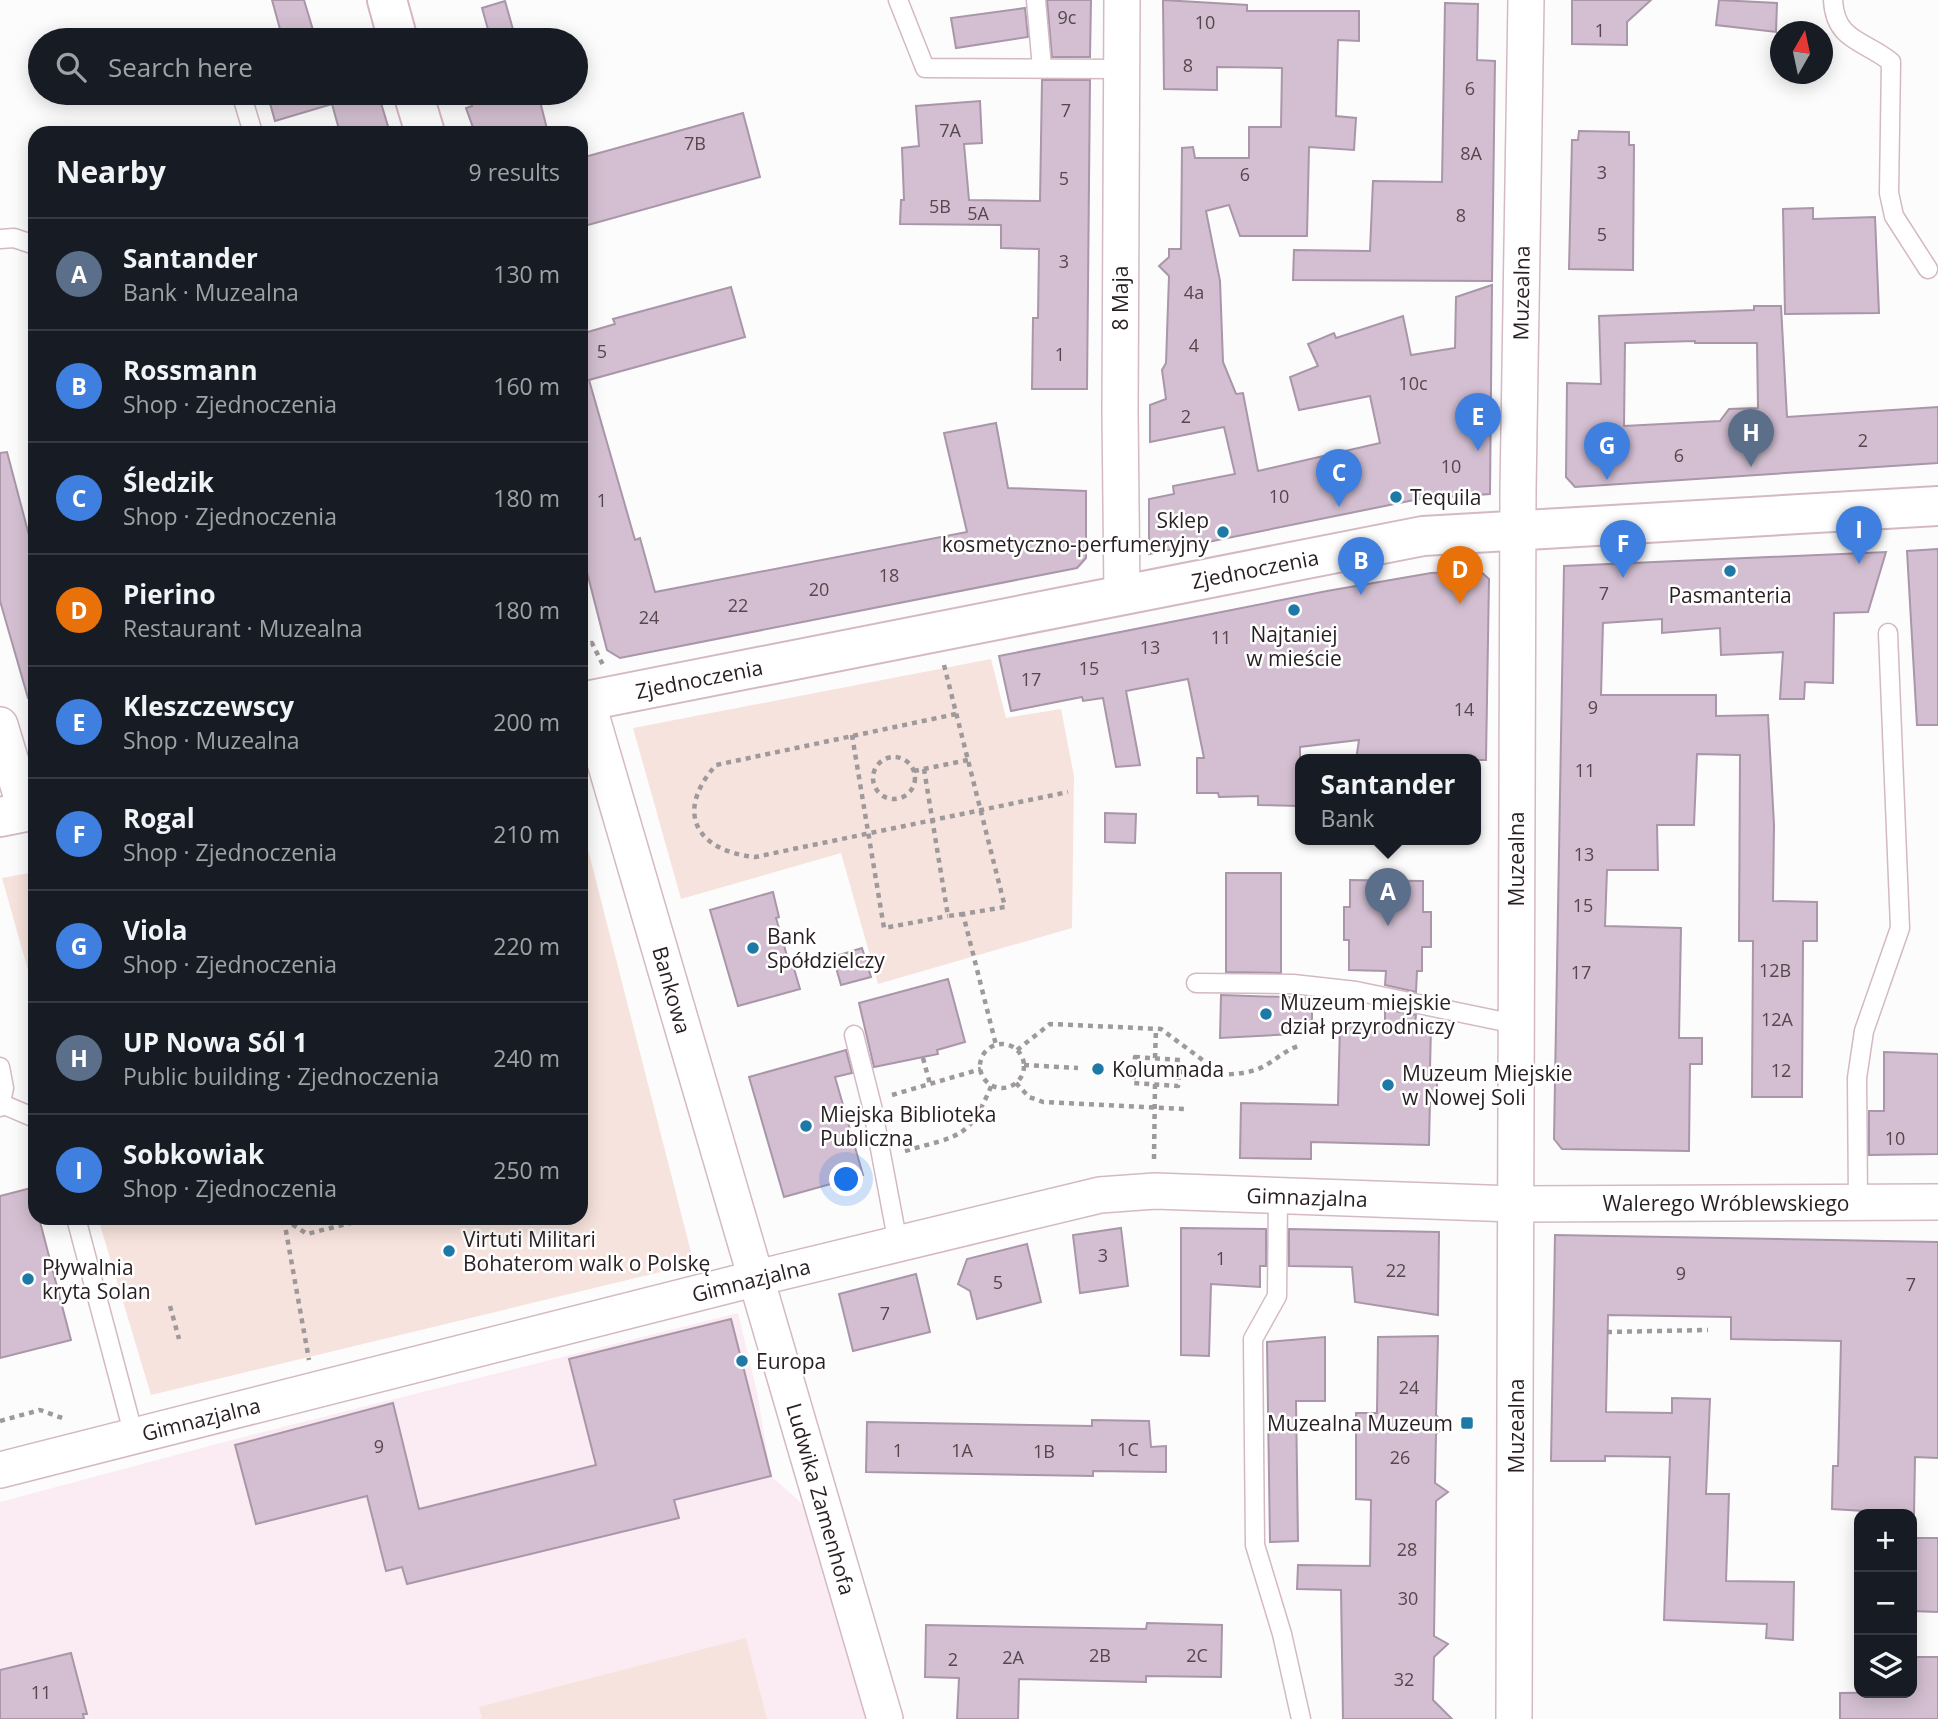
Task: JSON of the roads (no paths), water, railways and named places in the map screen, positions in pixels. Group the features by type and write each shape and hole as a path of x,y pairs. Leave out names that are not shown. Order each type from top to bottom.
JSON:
{"street":[{"path":"387,0 395,28"},
{"name":"8 Maja","path":"1122,0 1119,414 1122,595"},
{"name":"Muzealna","path":"1514,1719 1515,1024 1526,0"},
{"path":"417,105 423,126"},
{"name":"Zjednoczenia","path":"588,694 1423,536 1938,506"},
{"name":"Bankowa","path":"588,712 757,1278"},
{"path":"0,725 20,813"},
{"name":"Gimnazjalna","path":"0,1470 757,1278 1100,1195 1155,1191 1514,1205"},
{"name":"Walerego Wróblewskiego","path":"1514,1205 1938,1202"},
{"name":"Ludwika Zamenhofa","path":"757,1278 885,1719"}],"lane":[{"path":"898,0 925,68 1121,69"},
{"path":"1036,0 1042,68"},
{"path":"1833,0 1834,19 1850,38 1877,50 1891,62 1889,193 1894,216 1928,269"},
{"path":"245,105 251,126"},
{"path":"0,239 14,238 28,243"},
{"path":"1858,1202 1857,1078 1864,1031 1900,928 1888,633"},
{"path":"1196,983 1318,987 1515,1024"},
{"path":"854,1035 872,1102 898,1244"},
{"path":"0,1067 4,1088 1,1106 28,1116"},
{"path":"1278,1196 1277,1296 1253,1339 1255,1545 1282,1633 1301,1719"},
{"path":"78,1225 135,1436"}],"place":[{"name":"Kleszczewscy","path":"1478,451"},
{"name":"UP Nowa Sól 1","path":"1751,467"},
{"name":"Viola","path":"1607,480"},
{"name":"Tequila","path":"1396,497"},
{"name":"Śledzik","path":"1339,507"},
{"name":"Sklep kosmetyczno-perfumeryjny","path":"1223,532"},
{"name":"Sobkowiak","path":"1859,564"},
{"name":"Pasmanteria","path":"1730,571"},
{"name":"Rogal","path":"1623,578"},
{"name":"Rossmann","path":"1361,595"},
{"name":"Pierino","path":"1460,604"},
{"name":"Najtaniej w mieście","path":"1294,610"},
{"name":"Santander","path":"1388,926"},
{"name":"Bank Spółdzielczy","path":"753,948"},
{"name":"Muzeum miejskie dział przyrodniczy","path":"1266,1014"},
{"name":"Kolumnada","path":"1098,1069"},
{"name":"Muzeum Miejskie w Nowej Soli","path":"1388,1085"},
{"name":"Miejska Biblioteka Publiczna","path":"806,1126"},
{"name":"Virtuti Militari Bohaterom walk o Polskę","path":"449,1251"},
{"name":"Pływalnia kryta Solan","path":"28,1279"},
{"name":"Europa","path":"742,1361"},
{"name":"Muzealna Muzeum","path":"1467,1423"}]}
